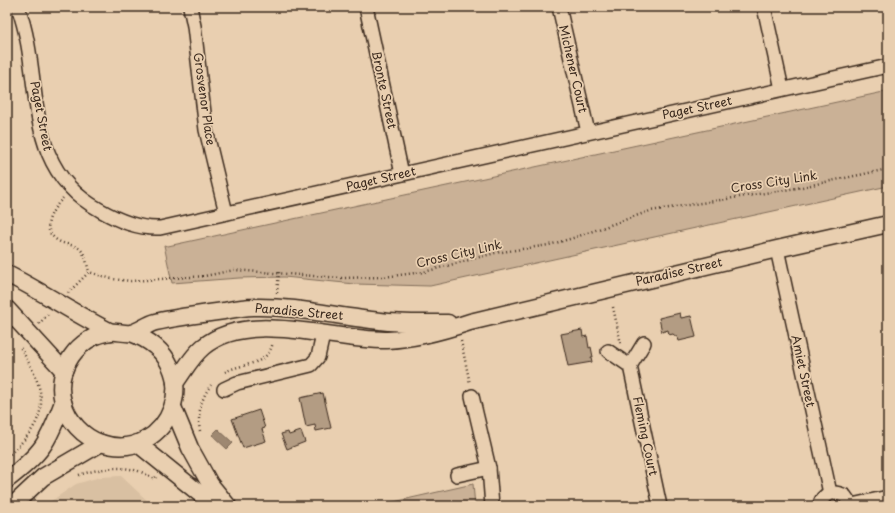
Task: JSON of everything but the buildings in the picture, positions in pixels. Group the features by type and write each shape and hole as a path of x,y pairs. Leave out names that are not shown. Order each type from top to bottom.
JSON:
{"street":[{"name":"Paget Street","path":"18,7 23,21 30,55 35,99 48,154 58,174 70,190 80,198 113,218 148,229 160,228 888,66"},
{"name":"Grosvenor Place","path":"190,7 194,26 206,130 226,213"},
{"name":"Bronte Street","path":"366,7 402,174"},
{"name":"Michener Court","path":"559,7 588,132"},
{"path":"764,7 782,89"},
{"name":"Paradise Street","path":"175,383 191,360 204,347 222,336 238,330 274,329 323,335 387,340 435,333 470,322 888,224"},
{"name":"Amiet Street","path":"777,249 830,493"},
{"path":"7,274 38,290 78,316 111,332"},
{"name":"Paradise Street","path":"131,333 154,322 253,307 299,310 381,321 470,322"},
{"path":"7,309 64,371"},
{"path":"111,332 131,333 146,338 158,348 168,360 175,383 173,407 161,427 152,435 137,443 119,446 101,443 84,434 71,420 63,402 61,387 64,371 71,356 82,344 95,336 111,332"},
{"name":"Paradise Street","path":"224,389 243,381 311,365 318,356 323,335"},
{"path":"608,351 630,366 644,343"},
{"name":"Fleming Court","path":"630,366 660,506"},
{"path":"472,396 489,468 492,506"},
{"path":"7,480 43,448 52,431 63,402"},
{"path":"173,407 190,448 210,484 228,506"},
{"path":"12,506 43,477 101,443"},
{"path":"137,443 215,506"},
{"path":"457,475 489,468"},
{"path":"819,506 821,500 830,493 839,493 845,496 852,506 888,497"}],"path":[{"name":"Cross City Link","path":"89,272 112,279 131,281 205,276 234,270 362,279 424,272 475,258 549,245 650,210 797,188 888,169"},
{"path":"67,294 89,272 87,262 80,249 57,240 52,234 48,224 51,212 70,190"},
{"path":"276,299 279,272"},
{"path":"613,307 624,354 630,366"},
{"path":"39,324 48,314"},
{"path":"461,341 472,396"},
{"path":"7,457 31,433 41,406 41,390 32,367 19,344"},
{"path":"75,476 101,469 126,468 142,471 154,479 159,475"}],"shaded area":[{"path":"888,91 888,186 430,286 355,284 284,277 239,278 172,283 164,245 168,246"},
{"path":"218,429 233,443 227,449 212,435"},
{"path":"121,476 153,506 44,506 76,484 100,477"},
{"path":"473,484 475,506 376,506"}]}
